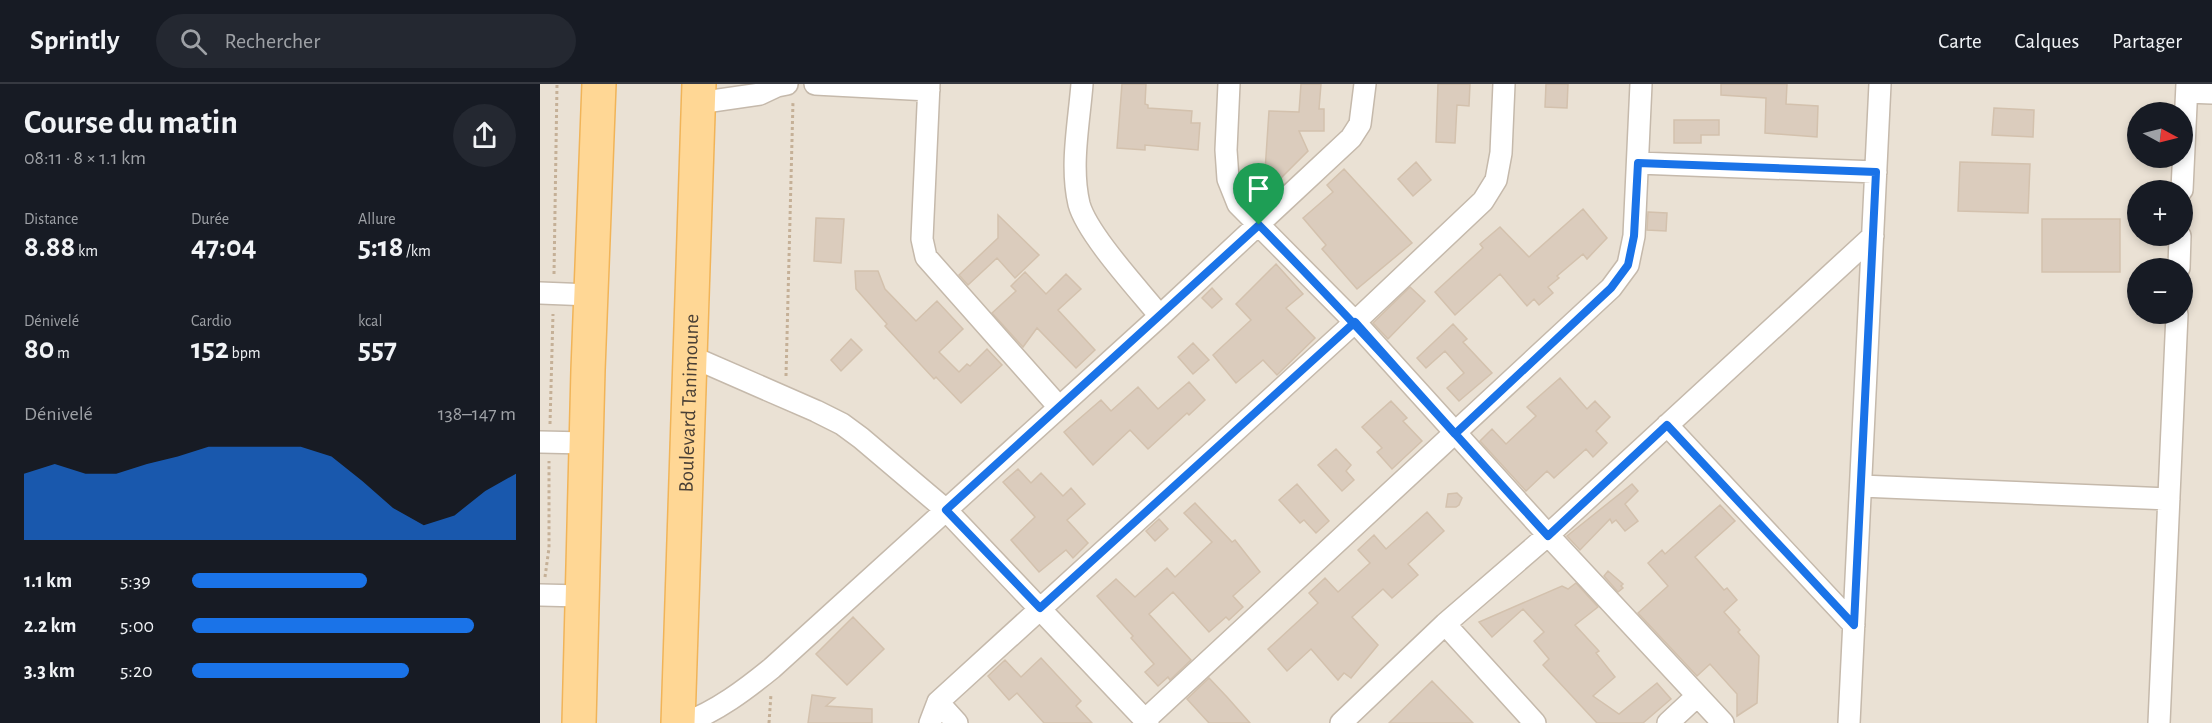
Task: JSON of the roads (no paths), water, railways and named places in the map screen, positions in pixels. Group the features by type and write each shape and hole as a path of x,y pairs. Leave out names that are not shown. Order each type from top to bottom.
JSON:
{"main road":[{"path":"579,723 599,84"},
{"name":"Boulevard Tanimoune","path":"678,723 698,94"}],"street":[{"path":"815,84 929,87 922,239 926,257 1059,407"},
{"path":"1082,84 1075,177 1080,206 1091,230 1160,316"},
{"path":"1229,84 1227,179 1238,204 1355,322 1548,536 1723,723"},
{"path":"685,723 735,696 762,676 1259,225 1351,138 1360,124 1365,84"},
{"path":"930,723 938,702 1355,322 1483,201 1496,180 1501,153 1504,84"},
{"path":"690,356 842,424 946,510 1146,722 1611,288 1628,265 1634,236 1641,84"},
{"path":"1849,723 1880,84"},
{"path":"698,94 760,94 777,86 790,90"},
{"path":"2182,180 2187,88 2212,93"},
{"path":"1638,163 1876,172"},
{"path":"1344,722 1445,624 1548,536 1872,236"},
{"path":"547,294 591,295"},
{"path":"2159,723 2177,324"},
{"path":"1667,425 1854,625"},
{"path":"545,442 586,443"},
{"path":"1861,486 2169,499"},
{"path":"542,588 582,596"},
{"path":"1445,624 1535,723"},
{"path":"1668,723 1697,696"},
{"path":"938,702 957,723"}]}
